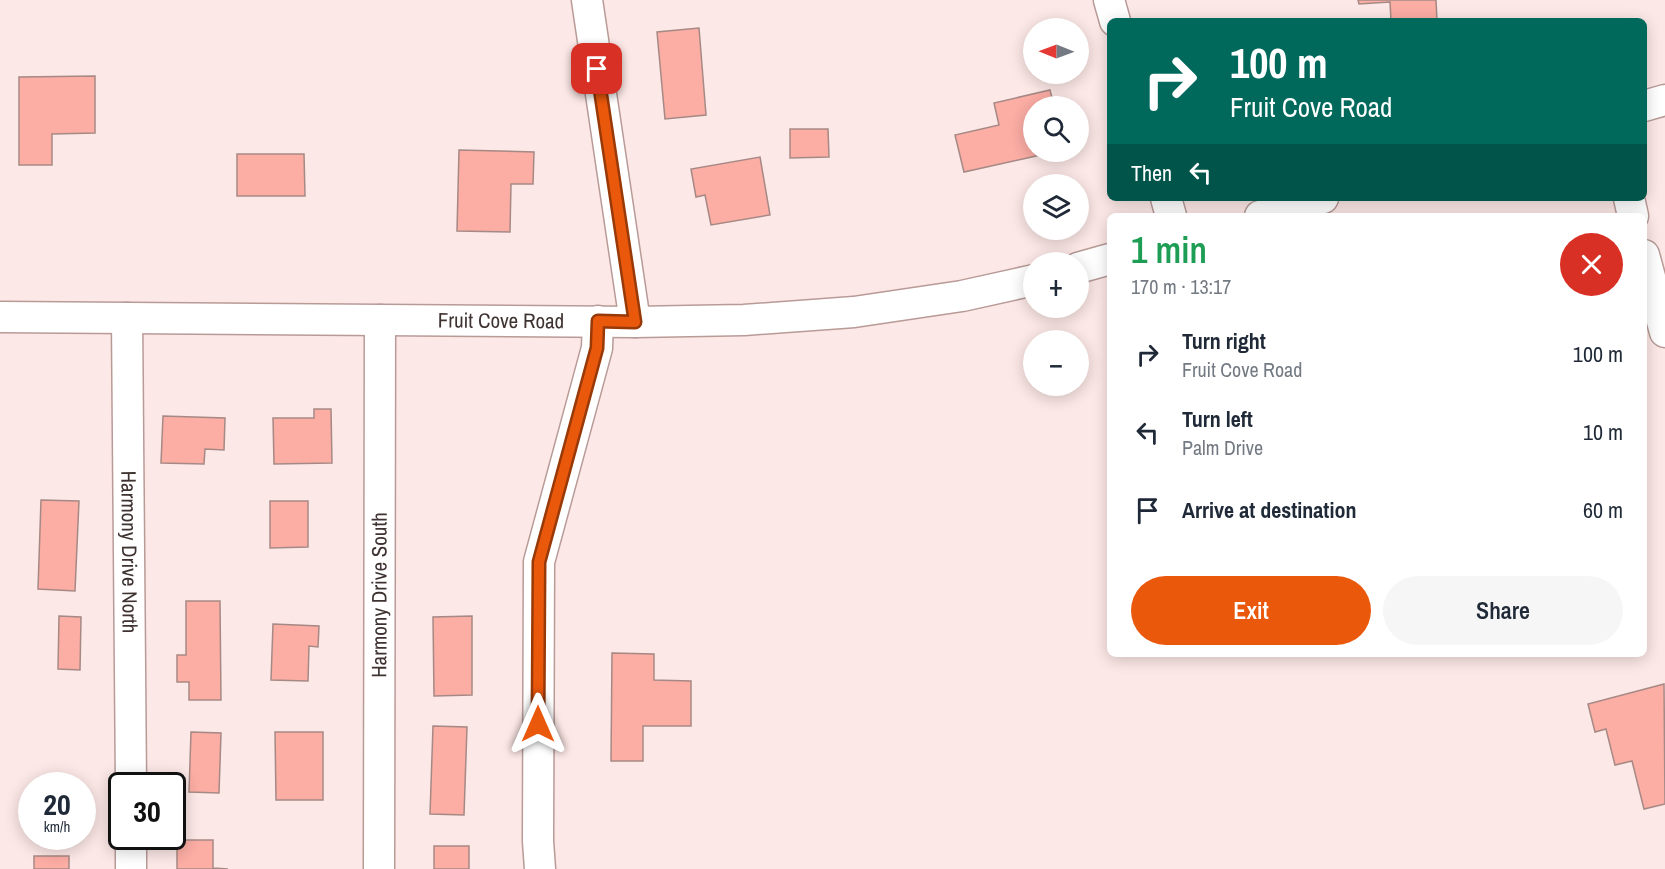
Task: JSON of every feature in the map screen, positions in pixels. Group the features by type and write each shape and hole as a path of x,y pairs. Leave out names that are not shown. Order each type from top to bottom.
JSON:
{"street":[{"path":"587,0 635,322"},
{"path":"1109,0 1114,18"},
{"path":"1647,105 1665,100"},
{"path":"1270,213 1312,201"},
{"path":"1089,265 1107,260"},
{"path":"1647,266 1665,332"},
{"name":"Fruit Cove Road","path":"0,317 635,322 744,320 854,312 962,296 1023,282"},
{"name":"Harmony Drive North","path":"127,318 131,772"},
{"name":"Harmony Drive South","path":"380,320 380,869"},
{"path":"540,869 539,562 597,348 598,321"},
{"path":"131,850 131,869"}],"building":[{"path":"1358,0 1436,0 1437,18 1391,18 1390,2 1359,4"},
{"path":"699,28 706,115 665,119 657,32"},
{"path":"95,76 95,133 52,134 52,165 19,165 19,77"},
{"path":"1050,90 1052,96 1024,96"},
{"path":"1023,96 1023,159 964,172 955,135 999,125 994,103"},
{"path":"790,129 828,129 829,157 790,158"},
{"path":"459,150 534,152 533,184 511,184 510,232 457,231"},
{"path":"237,154 304,154 305,196 237,196"},
{"path":"760,157 770,215 711,225 705,195 696,197 691,169"},
{"path":"314,409 331,409 332,463 274,464 273,418 314,418"},
{"path":"163,416 225,418 224,450 205,449 204,464 161,463"},
{"path":"41,500 79,501 75,591 38,589"},
{"path":"270,501 308,501 308,547 270,548"},
{"path":"186,601 220,601 221,700 189,700 189,682 177,682 177,655 186,655"},
{"path":"59,616 81,617 80,670 58,669"},
{"path":"472,616 472,695 434,696 433,617"},
{"path":"273,624 319,626 318,647 309,646 308,681 271,680"},
{"path":"612,653 654,654 654,680 691,681 691,726 643,726 643,761 611,761"},
{"path":"1664,684 1665,804 1644,809 1632,761 1615,765 1606,729 1595,732 1588,704"},
{"path":"433,726 467,727 464,815 430,814"},
{"path":"191,732 221,733 219,793 189,792"},
{"path":"275,732 323,732 323,800 276,800"},
{"path":"186,840 213,840 213,868 228,869 177,869 177,850 186,850"},
{"path":"434,846 469,846 469,869 434,869"},
{"path":"34,856 69,856 69,869 34,869"}],"route":[{"path":"538,724 538,584 543,544 597,348 598,321 635,322 597,69"}]}
